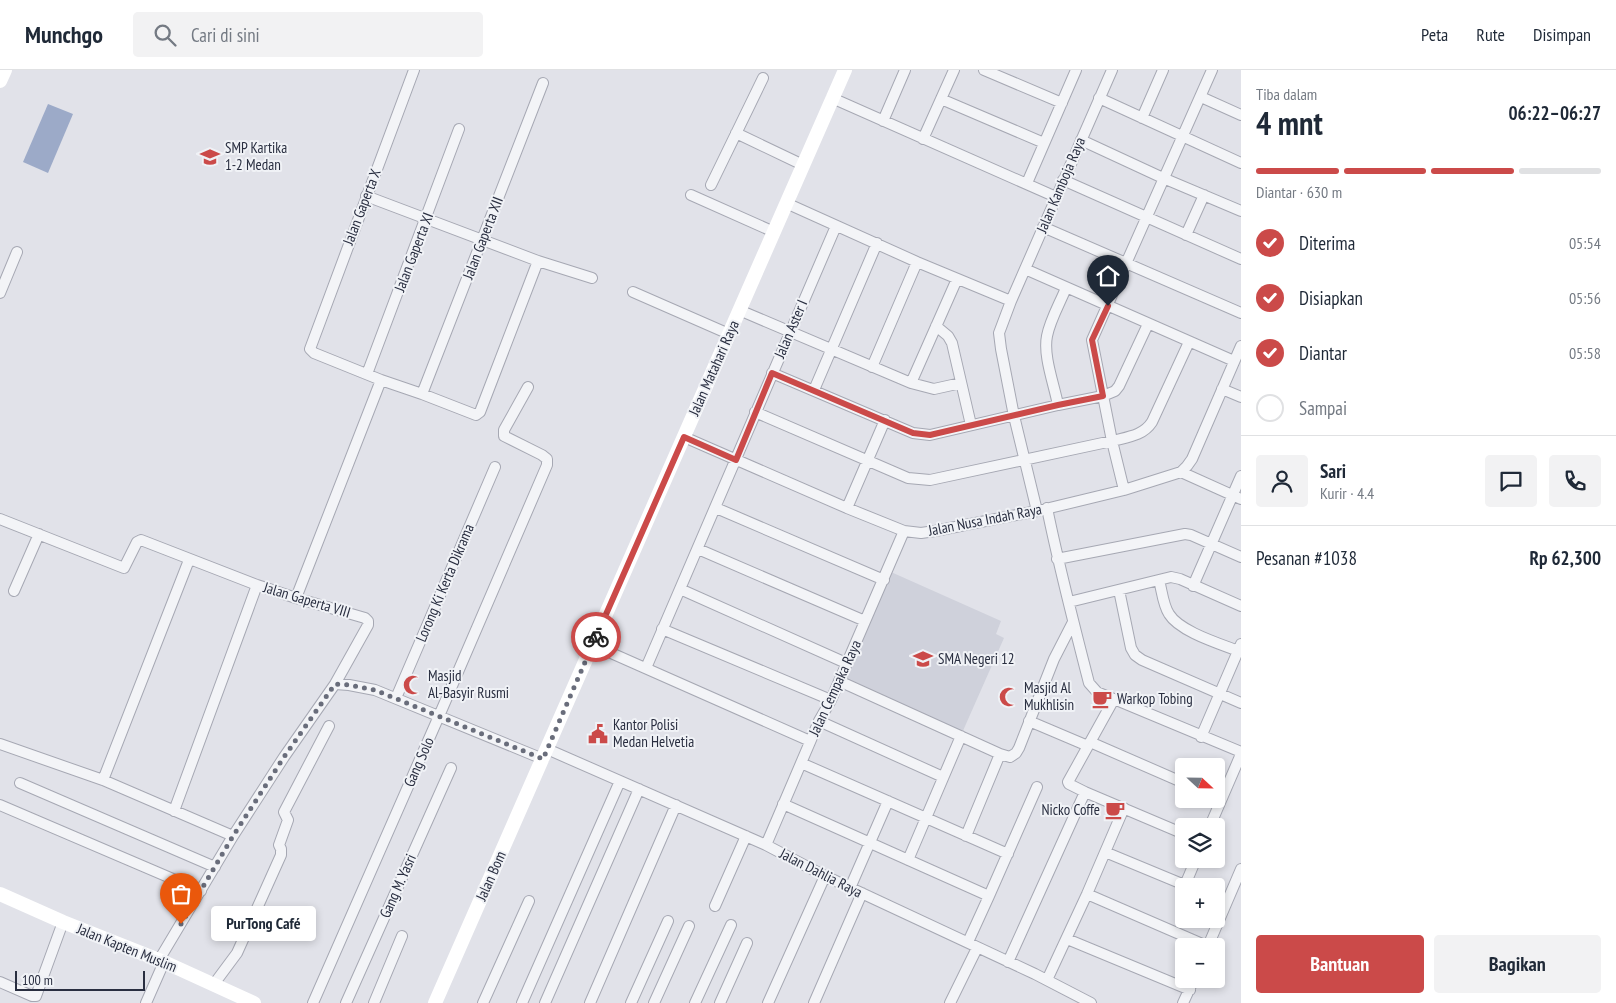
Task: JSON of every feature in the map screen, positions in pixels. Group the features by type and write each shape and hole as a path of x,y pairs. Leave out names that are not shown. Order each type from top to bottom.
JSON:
{"street":[{"path":"0,81 5,70"},
{"name":"Jalan Gaperta X","path":"367,374 314,353 310,349 310,344 414,70"},
{"name":"Jalan Matahari Raya","path":"545,754 845,70"},
{"path":"883,121 905,70"},
{"path":"923,139 954,70"},
{"path":"984,70 1062,103"},
{"path":"1027,183 1076,70"},
{"name":"Jalan Kamboja Raya","path":"1112,70 1098,98 999,333 1014,416 1024,460 1057,559 1089,683 1097,692 1241,753"},
{"path":"1142,118 1163,70"},
{"path":"1124,490 1112,441 1092,340 1212,70"},
{"path":"712,185 763,78"},
{"name":"Jalan Gaperta XII","path":"422,394 543,83"},
{"path":"1201,97 1241,115"},
{"path":"832,98 1056,197"},
{"path":"1098,98 1241,163"},
{"path":"942,99 1044,143"},
{"name":"Jalan Gaperta XI","path":"367,374 427,219 459,129"},
{"path":"736,133 803,165"},
{"path":"1081,140 1241,211"},
{"path":"1063,180 1241,258"},
{"path":"691,195 774,232"},
{"path":"1186,235 1204,195"},
{"path":"366,196 538,261 592,278"},
{"path":"786,203 917,262 1011,301"},
{"name":"Jalan Aster I","path":"646,668 836,226"},
{"path":"1043,227 1241,313"},
{"path":"814,390 876,243"},
{"path":"0,293 16,252"},
{"path":"367,374 476,415 480,412 538,261"},
{"path":"872,367 917,262"},
{"path":"1025,269 1234,361"},
{"path":"911,383 957,279"},
{"path":"1058,405 1046,344 1047,334 1066,288"},
{"path":"633,292 729,334"},
{"path":"740,310 911,383 934,389 960,383"},
{"path":"772,373 913,433 930,435 1103,396 1118,388 1148,324"},
{"path":"936,326 948,336 952,343 971,426"},
{"path":"755,412 908,478 930,480 1139,434 1148,429 1152,422 1188,342"},
{"path":"1237,497 1181,472 1192,459 1241,346"},
{"path":"296,598 381,380"},
{"name":"Gang Solo","path":"313,1003 547,465 547,459 542,455 504,436 504,430 528,387"},
{"path":"1222,389 1241,397"},
{"path":"847,508 885,420"},
{"name":"Jalan Nusa Indah Raya","path":"684,437 847,508 904,531 921,533 1042,510 1124,490 1181,472"},
{"name":"Lorong Ki Kerta Dikrama","path":"396,698 495,467"},
{"path":"1193,586 1212,544 1237,497 1241,476"},
{"path":"716,508 884,580"},
{"name":"Jalan Gaperta VIII","path":"0,519 124,568 137,542 140,540 257,585 365,618 368,621 368,626 335,684 284,757 200,891 162,961 146,1003"},
{"name":"Jalan Cempaka Raya","path":"766,845 810,741 831,700 904,531"},
{"path":"14,591 39,534"},
{"path":"1057,559 1178,534 1191,535 1241,557"},
{"path":"698,548 865,621"},
{"path":"103,780 189,560"},
{"path":"1069,602 1159,580 1176,578 1241,606"},
{"path":"1159,580 1168,613 1174,621 1183,628 1240,649 1201,737"},
{"path":"174,811 257,585"},
{"path":"680,589 846,663"},
{"path":"1119,590 1131,648 1135,655 1142,660 1241,703"},
{"path":"839,681 1010,757 1016,753 1054,660 1073,622"},
{"path":"662,628 831,700"},
{"path":"593,645 810,741"},
{"name":"Jalan Dahlia Raya","path":"335,684 375,690 439,716 639,789 766,845 824,876 968,942 1091,1003"},
{"path":"1114,699 1068,782 1085,792 1175,830"},
{"path":"819,721 943,777"},
{"path":"1029,721 1175,779"},
{"path":"214,984 236,953 281,855 279,845 288,820 284,812 329,726"},
{"path":"908,860 961,736"},
{"path":"0,744 103,780 233,836"},
{"path":"1225,786 1241,753"},
{"name":"Jalan Bom","path":"435,1003 545,754"},
{"path":"966,836 1000,754"},
{"path":"801,763 1008,854"},
{"name":"Gang M. Yasri","path":"346,1003 450,768"},
{"path":"522,1003 620,781"},
{"path":"20,783 215,867"},
{"path":"968,942 1037,787"},
{"path":"545,1003 639,789"},
{"path":"1008,962 1085,792"},
{"path":"850,888 888,801"},
{"path":"0,804 200,891"},
{"path":"783,804 990,896"},
{"path":"590,1003 676,805"},
{"path":"1047,980 1067,939 1124,808"},
{"path":"715,906 746,836"},
{"path":"1105,852 1175,881"},
{"path":"1225,894 1241,868"},
{"path":"768,1003 824,876"},
{"path":"814,1003 862,893"},
{"name":"Jalan Kapten Muslim","path":"0,894 63,922 162,961 254,1003"},
{"path":"1087,894 1189,938"},
{"path":"483,1003 529,901"},
{"path":"631,1003 668,921"},
{"path":"0,982 36,996 63,922"},
{"path":"696,1003 731,925"},
{"path":"654,1003 688,926"},
{"path":"374,1003 402,936"},
{"path":"1067,939 1190,990 1183,1003"},
{"path":"720,1003 747,943"},
{"path":"950,1003 977,948"}],"shaded area":[{"name":"SMA Negeri 12","path":"891,572 1001,621 996,634 1004,638 962,733 841,680"}],"water":[{"path":"48,104 73,114 48,173 23,162"}],"way so far":[{"path":"181,924 233,836 284,757 335,684 375,690 543,759 596,637"}],"place":[{"name":"SMP Kartika 1-2 Medan","path":"210,157"},
{"name":"SMA Negeri 12","path":"923,659"},
{"name":"Masjid Al-Basyir Rusmi","path":"413,685"},
{"name":"Masjid Al Mukhlisin","path":"1009,697"},
{"name":"Warkop Tobing","path":"1102,699"},
{"name":"Kantor Polisi Medan Helvetia","path":"598,734"},
{"name":"Nicko Coffe","path":"1115,810"},
{"name":"PurTong Café","path":"181,924"}],"route":[{"path":"596,637 684,437 736,460 772,373 913,433 930,435 1103,396 1092,340 1108,306"}]}
